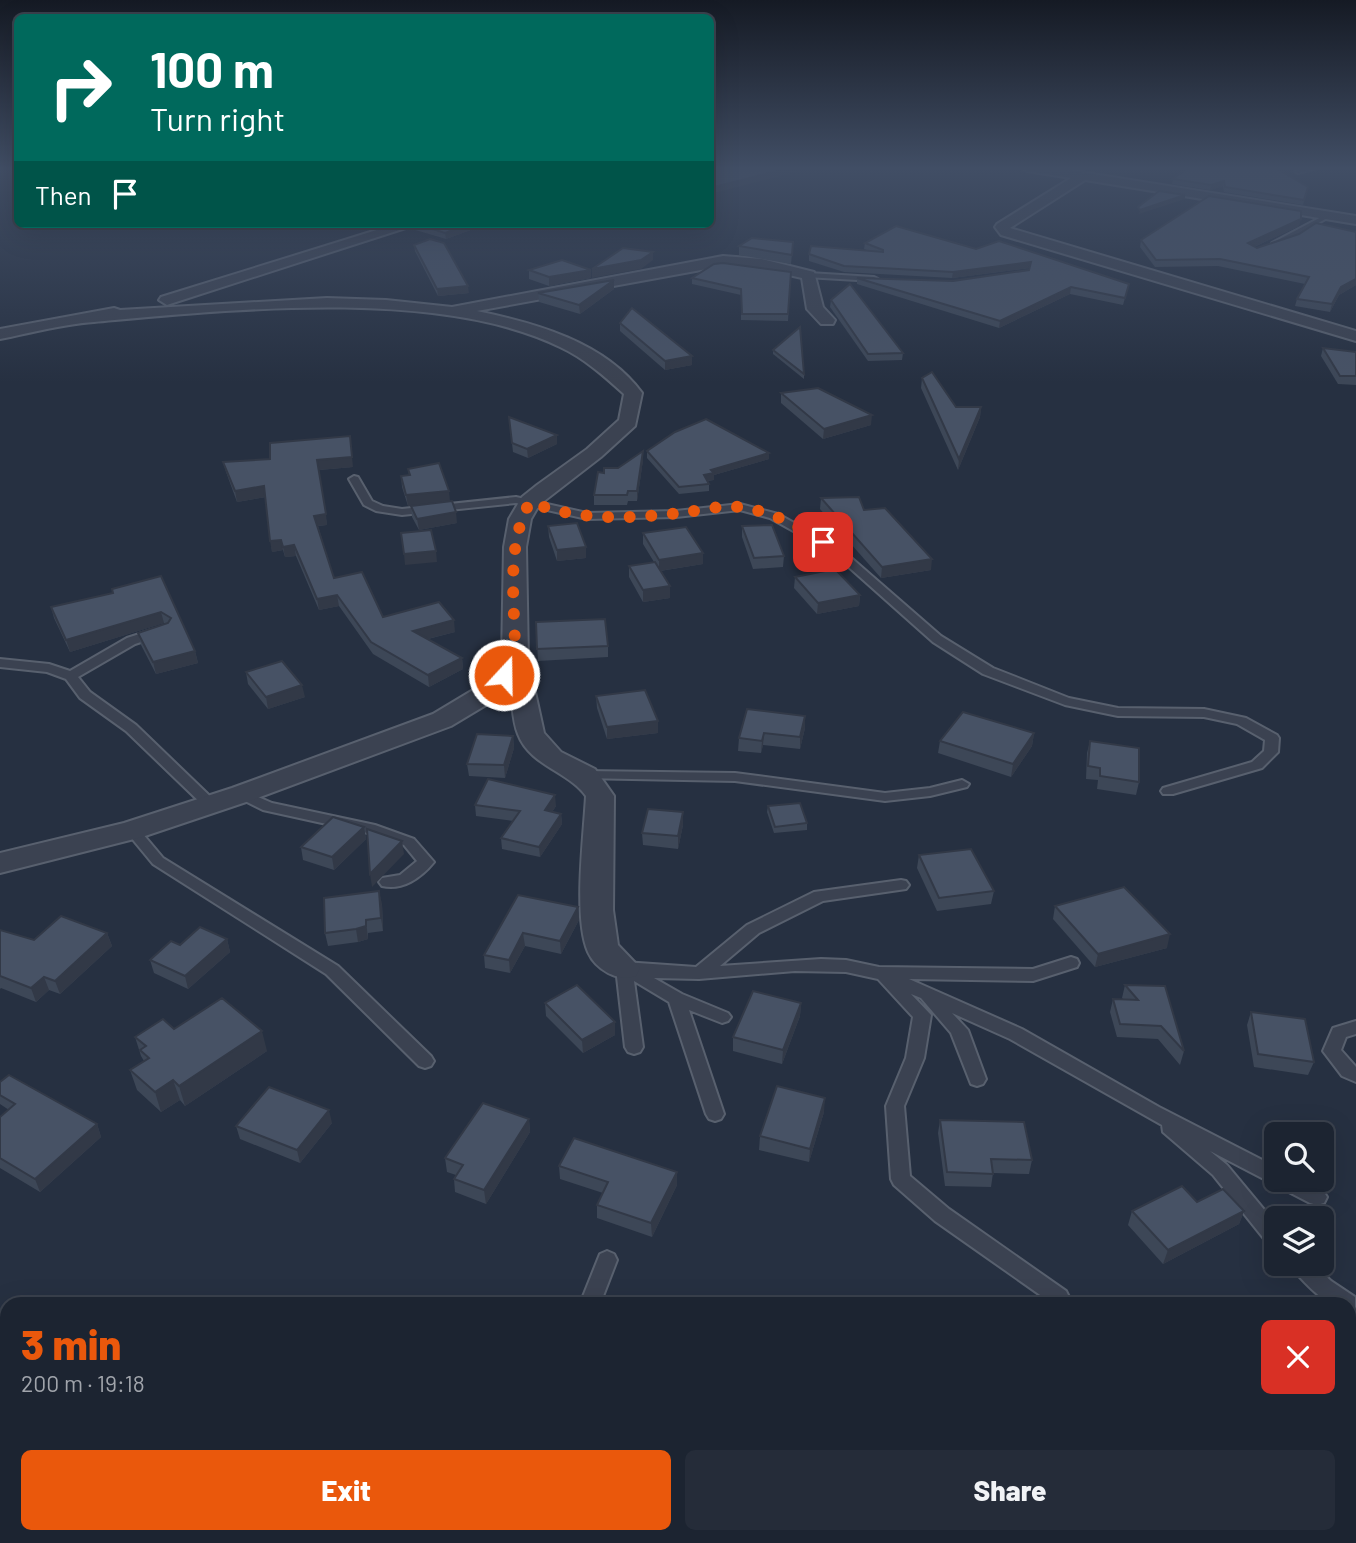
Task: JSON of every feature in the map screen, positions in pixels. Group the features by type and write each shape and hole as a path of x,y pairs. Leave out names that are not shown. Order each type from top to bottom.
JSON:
{"street":[{"path":"0,334 96,317 198,292 364,239"},
{"path":"1030,239 1356,336"},
{"path":"448,312 705,263 762,264 809,275 815,309 827,320"},
{"path":"96,317 270,306 371,304 448,312 518,326 557,339 600,362 633,393 628,422 594,453 530,502 520,519 515,547 515,660 526,696 531,734 551,758 585,775 600,796 597,910 603,950 624,968"},
{"path":"0,863 132,830 211,805 442,720 492,690 515,660"}],"lane":[{"path":"1263,248 1281,239"},
{"path":"809,275 883,280"},
{"path":"354,479 368,503 391,511 433,510 516,500 563,513 587,516 676,514 740,507 774,516 837,551 937,639 988,671 1065,701 1118,712 1204,713 1241,721 1272,738 1271,752 1256,765 1168,791"},
{"path":"71,676 131,641 165,630"},
{"path":"0,663 49,668 71,676 85,695 131,728 211,805"},
{"path":"585,775 735,777 885,797 930,792 962,784"},
{"path":"242,794 268,807 375,830 409,842 426,862 404,880 387,882"},
{"path":"132,830 158,861 332,970 425,1061"},
{"path":"700,973 753,929 820,896 901,885"},
{"path":"624,968 653,973 700,973 754,966 832,966 880,973 1034,975 1071,963"},
{"path":"624,968 676,998 722,1017"},
{"path":"624,968 634,1047"},
{"path":"880,973 923,993 959,1030 977,1079"},
{"path":"880,973 1016,1034 1153,1112 1264,1170"},
{"path":"880,973 922,1015 915,1059 895,1106 901,1179 942,1215 1059,1297"},
{"path":"676,998 715,1114"},
{"path":"1356,1027 1339,1033 1332,1051 1348,1071 1356,1075"},
{"path":"1153,1112 1220,1170 1264,1224"},
{"path":"1307,1192 1317,1197"},
{"path":"593,1297 607,1260"},
{"path":"1313,1276 1339,1297"}],"building":[{"path":"430,239 444,243 468,286 437,289 414,245"},
{"path":"750,239 793,242 792,255 739,246"},
{"path":"872,239 941,239 976,249 999,241 1129,284 1125,298 1071,287 1000,321 857,278 953,281 1029,270 1031,262 953,272 844,266 809,254 811,246 883,252 865,243"},
{"path":"1257,239 1248,243 1257,248 1284,239 1356,239 1356,279 1341,287 1332,304 1297,299 1309,277 1220,259 1156,260 1141,240"},
{"path":"623,248 653,252 641,260 592,269"},
{"path":"562,260 591,270 549,277 529,270"},
{"path":"714,264 791,272 788,314 742,314 741,289 692,278"},
{"path":"614,280 579,305 538,293"},
{"path":"850,284 903,353 868,354 831,300"},
{"path":"632,308 692,356 665,361 620,323"},
{"path":"800,327 804,374 773,350"},
{"path":"1323,348 1356,352 1356,376 1340,376"},
{"path":"932,372 956,407 981,407 959,459 922,378"},
{"path":"818,388 872,415 824,429 781,393"},
{"path":"509,417 557,435 527,449 512,443"},
{"path":"706,419 769,453 711,470 714,473 704,475 709,484 679,487 647,451 675,432"},
{"path":"350,436 352,457 317,460 326,514 314,516 334,578 362,572 383,617 439,602 454,620 413,631 462,658 428,675 371,642 337,595 317,599 294,545 283,547 281,540 270,541 264,486 235,491 223,462 270,459 270,443"},
{"path":"643,451 637,491 628,491 627,495 594,495 598,472 604,473 604,468 618,468"},
{"path":"439,463 449,491 406,495 401,476 410,475 408,469"},
{"path":"859,497 864,510 885,508 932,559 882,567 821,498"},
{"path":"452,501 456,512 417,519 411,506"},
{"path":"577,523 586,547 557,550 548,526"},
{"path":"772,525 784,556 754,558 742,526"},
{"path":"686,527 703,553 659,560 643,533"},
{"path":"431,530 436,551 404,554 401,533"},
{"path":"655,562 670,586 643,590 629,566"},
{"path":"835,569 860,595 818,603 795,577"},
{"path":"161,576 195,651 153,662 138,633 168,623 171,618 161,612 66,640 51,607 113,593 112,589"},
{"path":"605,619 608,646 537,649 536,622"},
{"path":"282,661 302,685 266,697 246,672"},
{"path":"645,690 658,721 607,727 596,696"},
{"path":"747,709 805,716 800,737 764,733 762,741 739,738"},
{"path":"963,712 1034,733 1013,764 940,741"},
{"path":"477,734 513,736 504,765 467,764"},
{"path":"1090,741 1139,748 1139,782 1100,776 1100,768 1088,766"},
{"path":"488,779 555,795 545,810 561,814 539,847 501,838 520,811 475,805"},
{"path":"800,803 807,823 775,827 768,806"},
{"path":"648,809 683,812 678,836 642,833"},
{"path":"333,817 364,827 332,857 301,847"},
{"path":"367,829 402,841 370,874"},
{"path":"971,849 994,891 939,898 919,855"},
{"path":"1124,887 1170,934 1098,954 1055,906"},
{"path":"379,891 381,918 366,920 366,926 356,929 325,933 324,898"},
{"path":"518,895 578,907 560,941 523,933 509,960 484,955"},
{"path":"61,916 107,933 55,981 44,977 31,988 0,976 0,930 34,940"},
{"path":"200,927 227,939 185,976 150,960 171,941 180,945"},
{"path":"577,985 615,1022 582,1040 545,1003"},
{"path":"1125,985 1165,986 1184,1051 1161,1026 1120,1024 1113,999 1138,1000"},
{"path":"753,991 801,1003 783,1050 733,1037"},
{"path":"222,998 262,1031 179,1086 173,1080 155,1092 130,1070 149,1058 140,1050 146,1046 135,1037 163,1019 174,1029"},
{"path":"1251,1012 1305,1019 1314,1062 1258,1054"},
{"path":"9,1075 97,1124 35,1179 0,1158 0,1117 15,1104 0,1095 0,1082"},
{"path":"777,1086 825,1098 810,1149 760,1136"},
{"path":"269,1087 329,1110 297,1150 236,1126"},
{"path":"483,1103 529,1119 484,1190 454,1179 463,1165 445,1158"},
{"path":"940,1120 1024,1122 1032,1160 991,1159 993,1174 947,1172"},
{"path":"574,1138 677,1172 651,1223 597,1205 608,1182 559,1166"},
{"path":"1182,1186 1197,1202 1223,1189 1244,1211 1168,1250 1132,1211"}],"route":[{"path":"504,675 515,660 515,547 520,519 530,502 563,513 587,516 676,514 740,507 774,516 823,542"}]}
